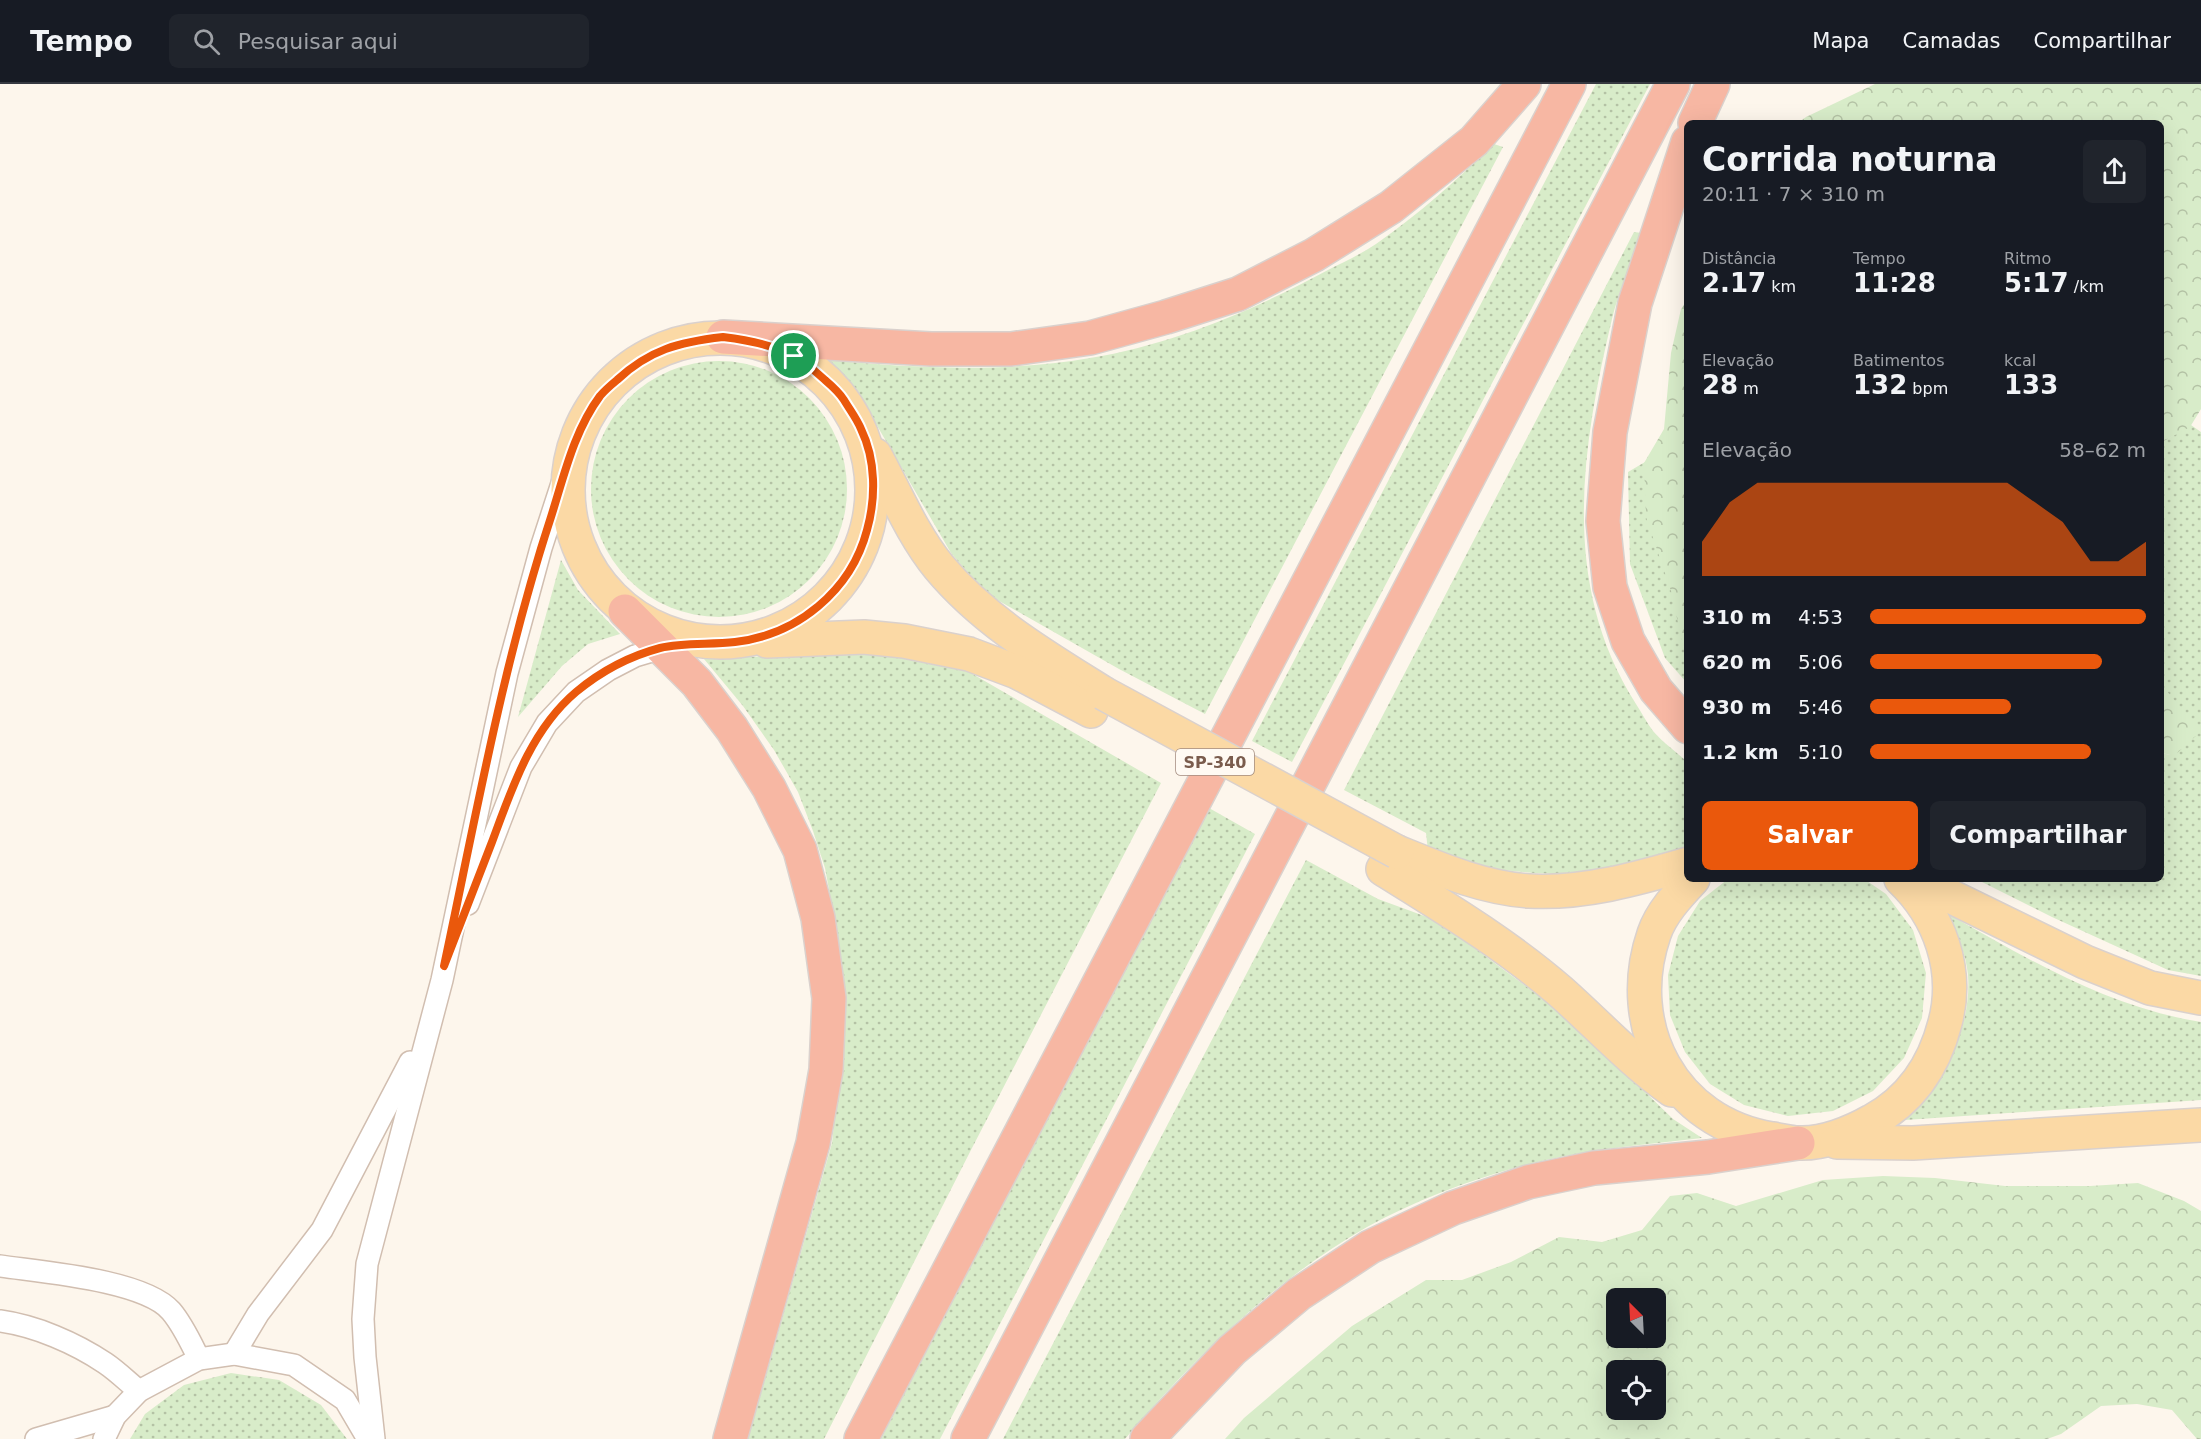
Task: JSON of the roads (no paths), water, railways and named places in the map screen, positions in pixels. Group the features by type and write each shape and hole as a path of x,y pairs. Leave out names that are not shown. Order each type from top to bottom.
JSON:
{"highway":[{"path":"723,337 932,349 1011,349 1090,338 1166,317 1238,294 1314,255 1391,207 1474,141 1524,84"},
{"name":"SP-340","path":"861,1439 1569,84"},
{"path":"968,1439 1673,84"},
{"path":"1696,120 1713,84"},
{"path":"1684,154 1635,303 1610,432 1603,521 1610,587 1628,641 1656,690 1684,722"},
{"path":"626,611 697,683 732,729 769,788 800,850 818,918 829,998 826,1070 813,1143 730,1439"},
{"path":"1147,1439 1232,1350 1299,1294 1370,1247 1453,1208 1528,1182 1594,1168 1708,1157 1806,1142"}],"main road":[{"path":"1097,702 971,601 938,566 916,534 862,430 841,395 812,367 794,356 754,341 723,337 691,340 660,350 633,365 601,395 579,431 568,473 569,515 581,556 600,586 626,611 656,629 689,640 705,642 864,637 904,641 969,654 1097,702 1390,860 1561,992 1649,1074 1702,1110 1747,1135 1806,1142 1913,1143 2201,1125"},
{"path":"738,642 778,632 813,612 842,583 862,548 873,509 873,469 862,430"},
{"path":"1390,860 1443,871 1480,882 1529,891 1581,889 1637,879 1684,865"},
{"path":"1690,882 1675,898 1655,932 1645,970 1644,1010 1655,1048 1669,1074 1702,1110"},
{"path":"1806,1142 1854,1131 1890,1112 1918,1083 1939,1048 1949,1009 1949,968 1938,929 1917,894 1904,882"},
{"path":"1921,882 2085,962 2150,988 2201,998"}],"lane":[{"path":"374,1439 363,1319 367,1264 444,966 507,673 541,548 579,431"},
{"path":"444,966 521,767 547,723 576,692 608,670 635,656 662,648 705,642"},
{"path":"234,1354 258,1314 322,1230 427,1029"},
{"path":"0,1266 105,1282 158,1300 170,1310 184,1329 199,1359"},
{"path":"0,1321 50,1335 71,1344 106,1364 138,1391"},
{"path":"104,1439 116,1416 138,1391 199,1359 234,1354 294,1365 345,1400 368,1439"},
{"path":"36,1439 116,1416"}]}
